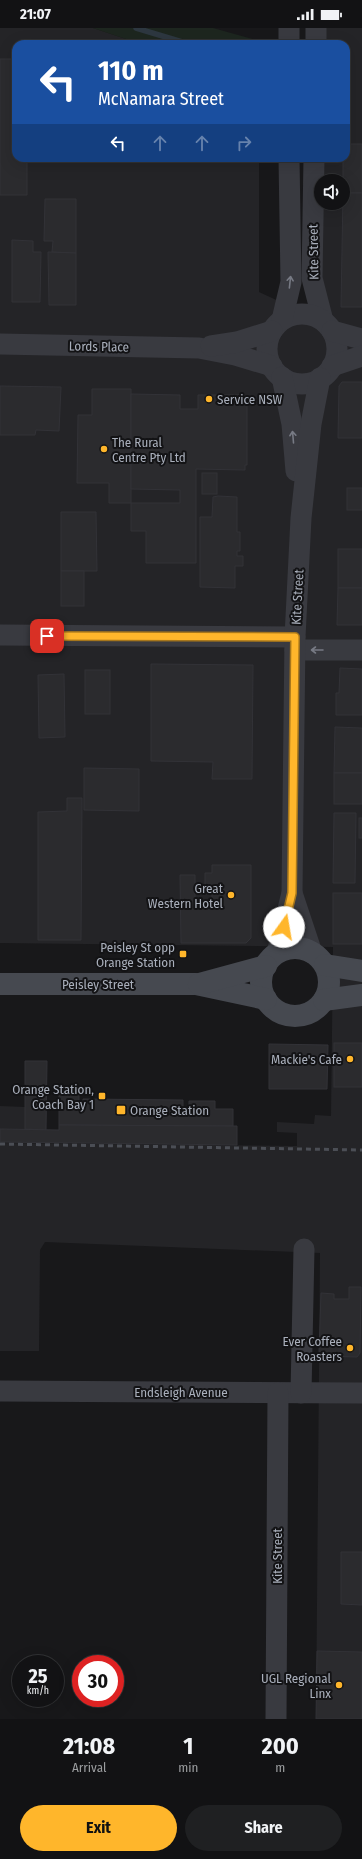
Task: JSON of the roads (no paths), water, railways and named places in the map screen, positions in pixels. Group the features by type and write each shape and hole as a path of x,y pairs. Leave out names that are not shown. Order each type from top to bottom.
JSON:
{"main road":[{"path":"318,959 329,983 324,1000 311,1012 295,1016 284,1014 273,1008 266,1000 262,988 262,977 272,960 286,950 295,948 318,959 362,971"},
{"name":"Peisley Street","path":"196,984 272,960"},
{"name":"Peisley Street","path":"0,984 196,984 266,1000"},
{"path":"324,1000 362,995"}],"street":[{"path":"289,28 289,40"},
{"path":"316,28 316,40"},
{"name":"Kite Street","path":"277,325 291,282 289,162"},
{"name":"Kite Street","path":"314,162 312,278 327,326"},
{"path":"362,339 327,326 313,316 303,314 292,315 277,325 267,343 267,355 277,372 291,382 301,384 311,382 326,372 362,356"},
{"name":"Lords Place","path":"199,348 238,342 277,325"},
{"path":"326,372 337,348 327,326"},
{"name":"Lords Place","path":"0,344 199,348 235,355 277,372"},
{"name":"Kite Street","path":"277,372 292,424 300,518"},
{"name":"Kite Street","path":"272,960 292,893 295,643 300,518 311,424 326,372"},
{"path":"0,635 295,643 362,650"},
{"name":"Kite Street","path":"292,893 318,959"},
{"path":"301,1393 304,1249"},
{"name":"Endsleigh Avenue","path":"0,1391 362,1394"},
{"name":"Kite Street","path":"276,1719 278,1393"}],"waterway":[{"path":"136,28 176,40"}],"railway":[{"path":"0,1144 362,1150"}],"place":[{"name":"Service NSW","path":"209,399"},
{"name":"The Rural Centre Pty Ltd","path":"104,449"},
{"name":"Great Western Hotel","path":"231,895"},
{"name":"Peisley St opp Orange Station","path":"183,954"},
{"name":"Mackie's Cafe","path":"350,1059"},
{"name":"Orange Station, Coach Bay 1","path":"102,1096"},
{"name":"Orange Station","path":"121,1110"},
{"name":"Ever Coffee Roasters","path":"350,1348"},
{"name":"UGL Regional Linx","path":"339,1685"}]}
